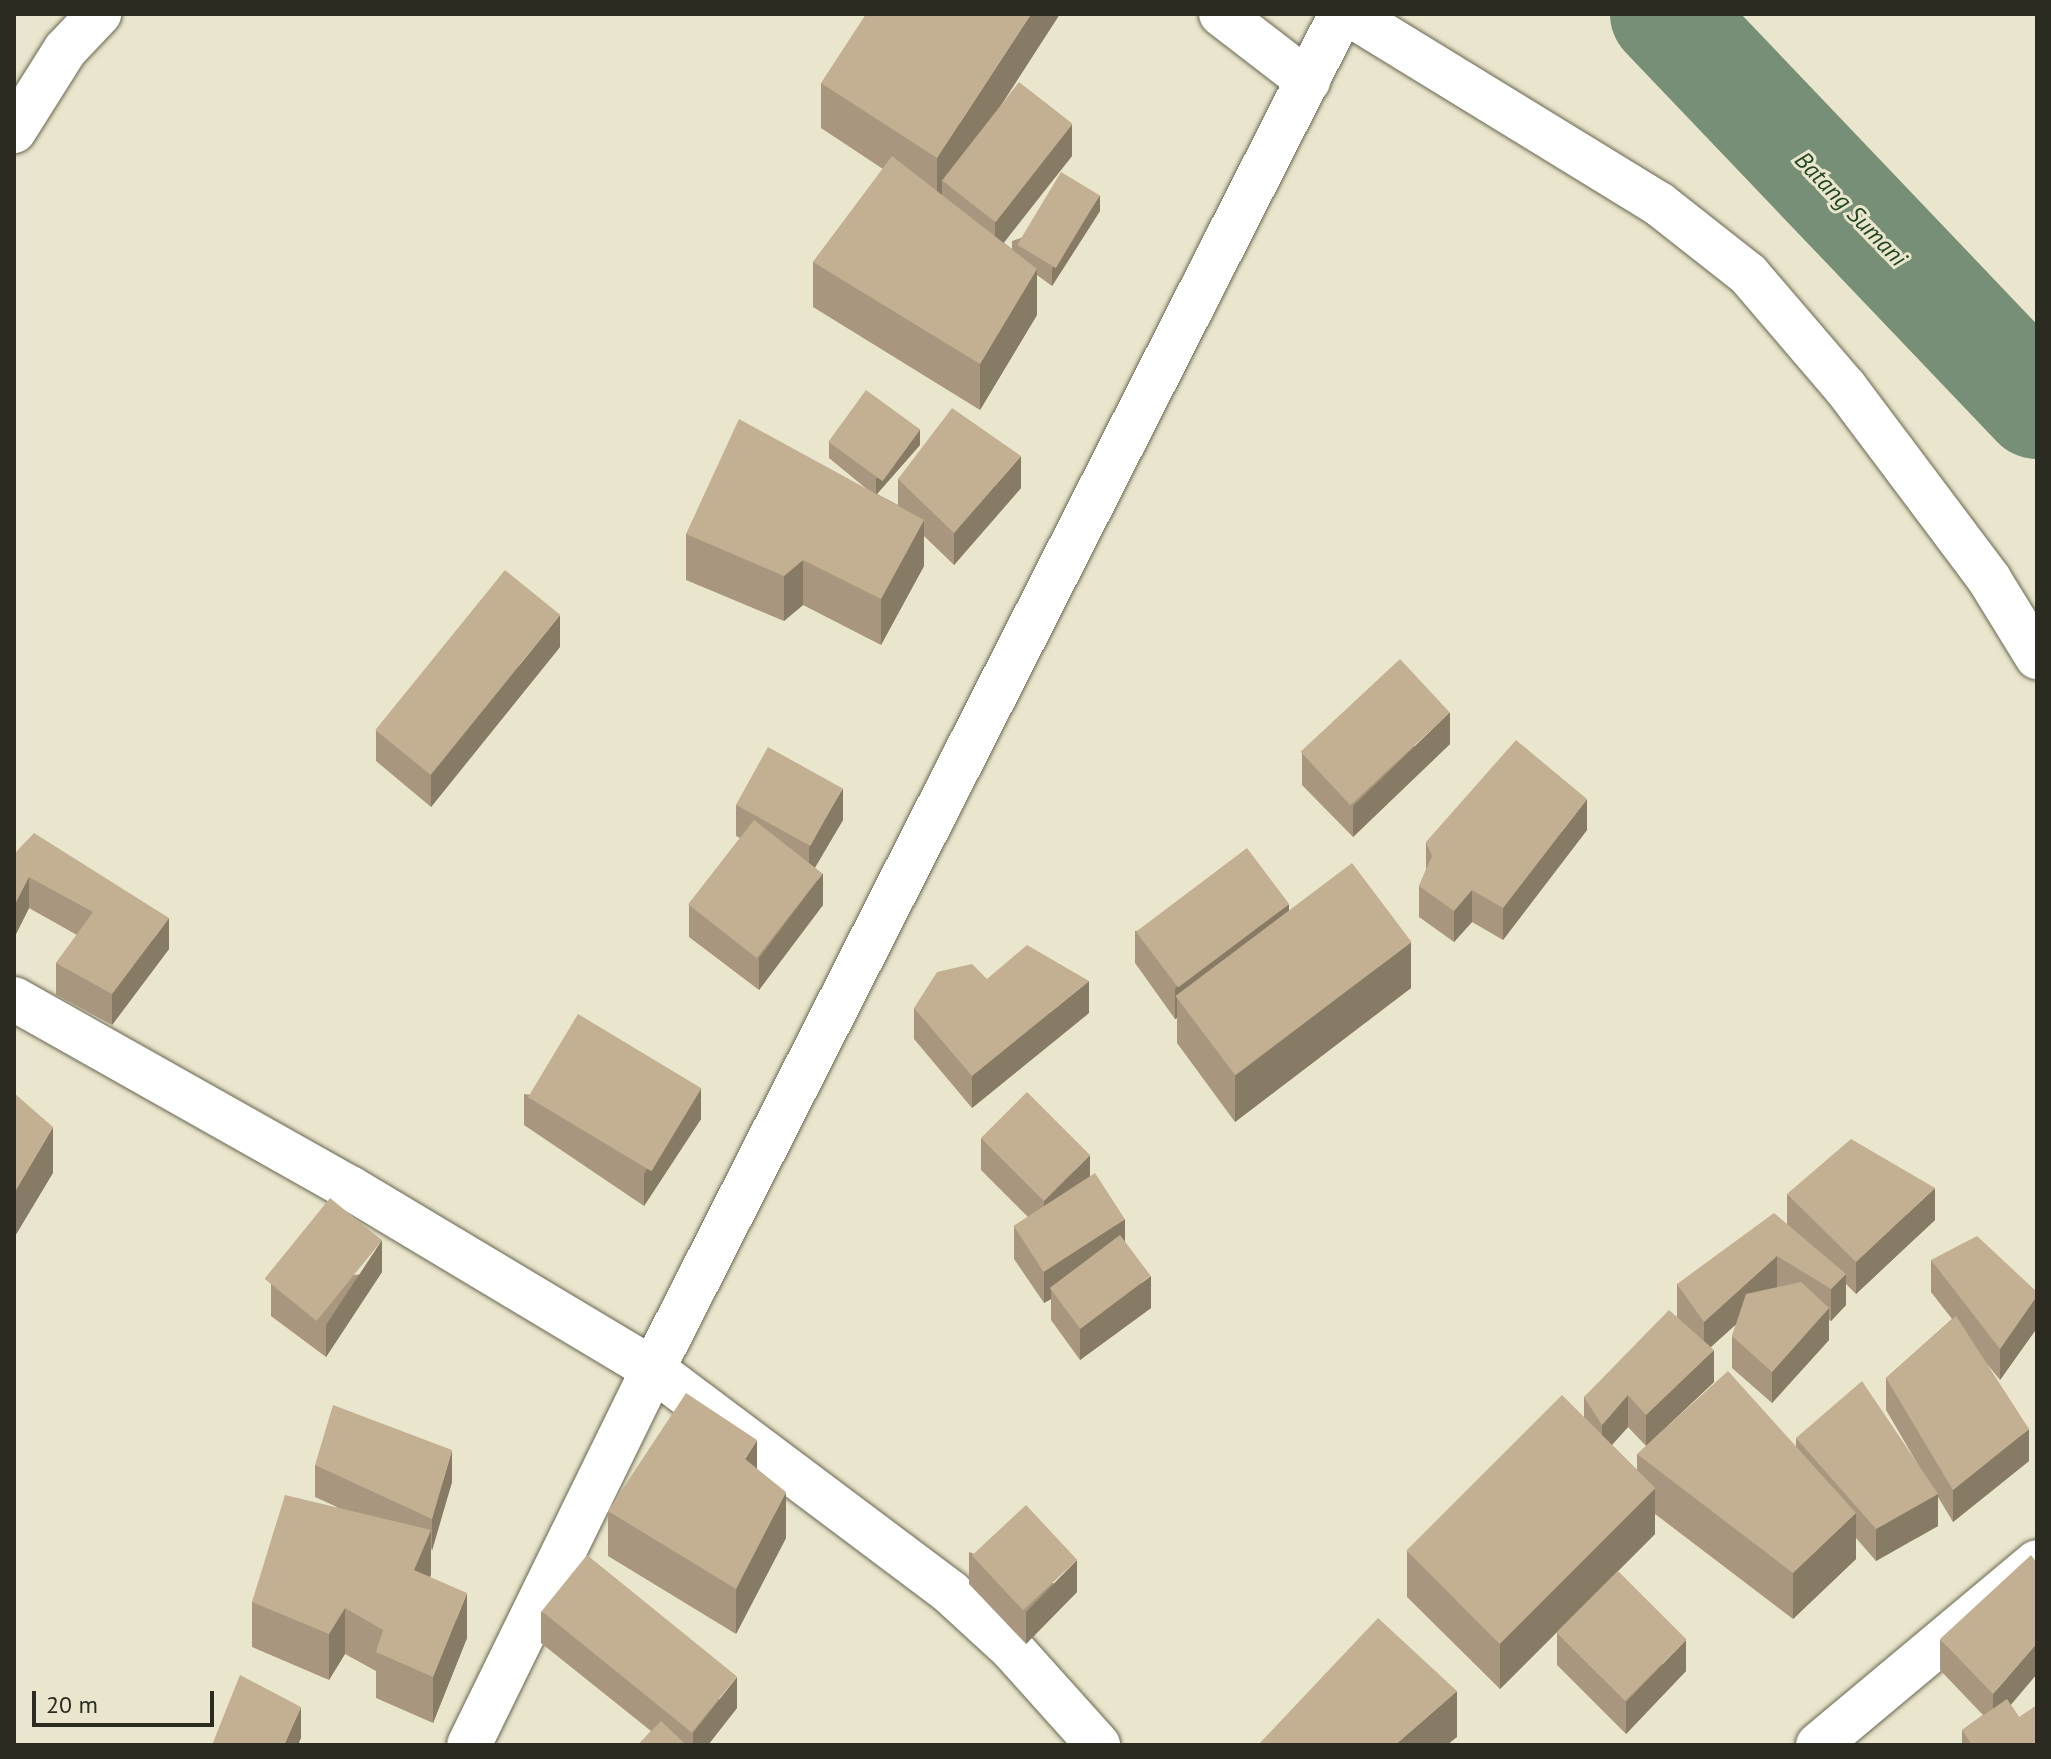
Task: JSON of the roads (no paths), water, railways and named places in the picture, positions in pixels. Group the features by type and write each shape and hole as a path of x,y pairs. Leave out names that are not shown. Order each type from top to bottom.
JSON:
{"street":[{"path":"14,131 65,50 99,14"},
{"path":"1221,14 1308,81"},
{"path":"469,1745 653,1369 1341,14"},
{"path":"1349,14 1659,204 1748,274 1845,387 1989,579 2037,657"},
{"path":"14,999 350,1188 653,1369 950,1592 1012,1649 1098,1745"},
{"path":"1818,1745 2035,1568"}],"waterway":[{"name":"Batang Sumani","path":"1665,14 2037,404"}]}
